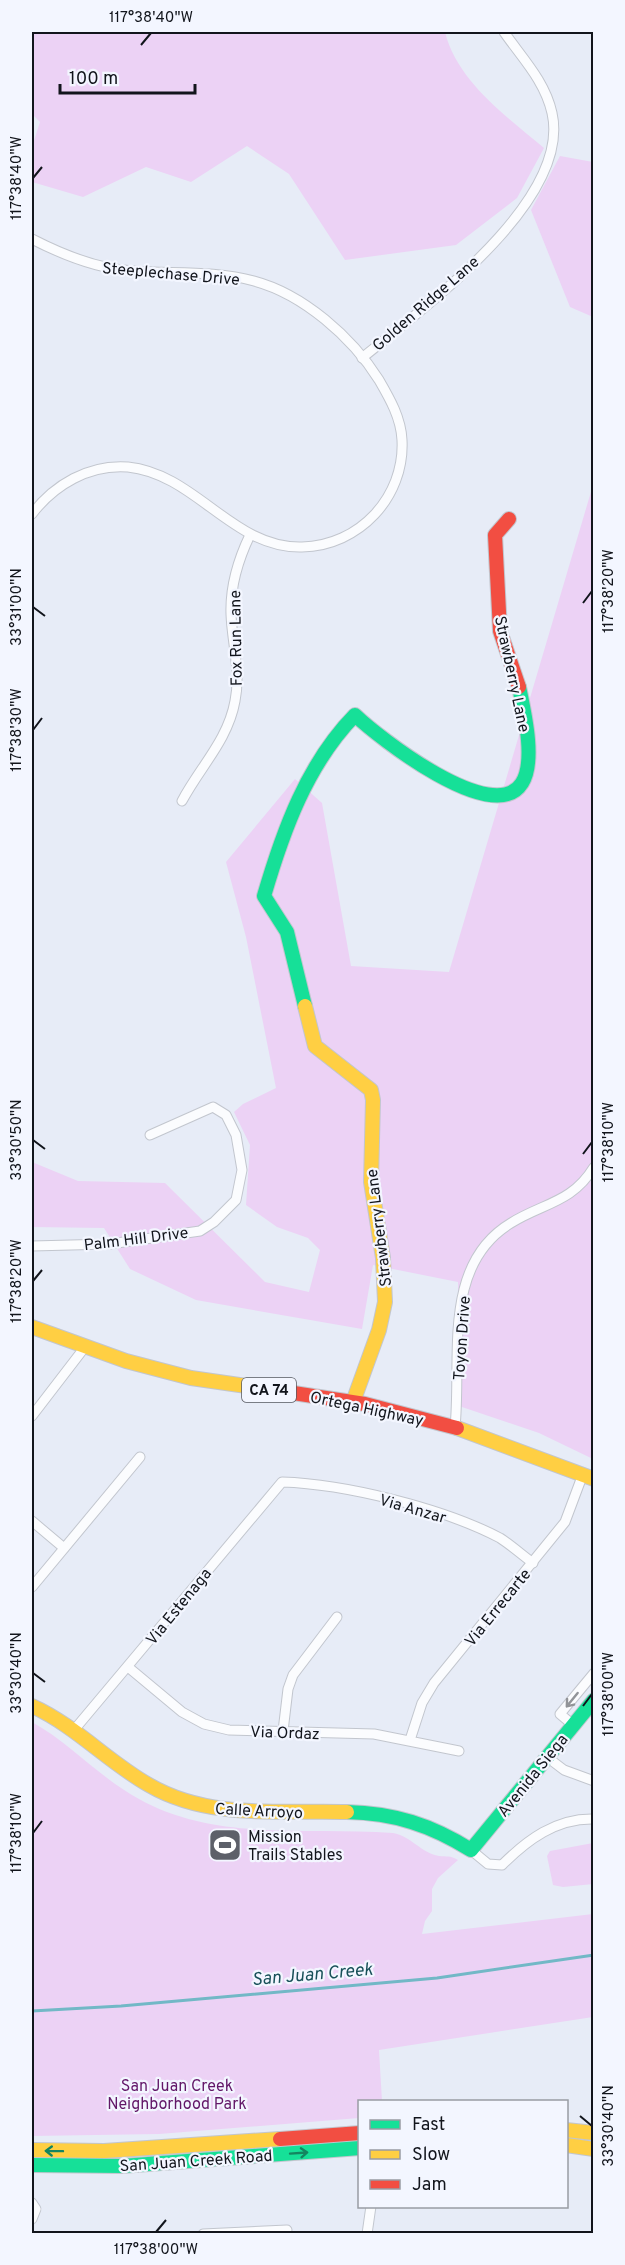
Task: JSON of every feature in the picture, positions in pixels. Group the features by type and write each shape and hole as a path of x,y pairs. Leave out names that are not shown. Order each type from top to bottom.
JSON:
{"street":[{"name":"Golden Ridge Lane","path":"362,357 471,268 530,197 546,171 554,132 547,96 504,32"},
{"name":"Steeplechase Drive","path":"32,239 96,266 130,271 252,280 279,290 328,322 362,357 396,409 402,439 402,464 387,500 376,515 359,529 335,542 303,547 278,545 250,535 171,479 156,473 127,467 88,472 72,479 43,500 32,514"},
{"name":"Strawberry Lane","path":"353,1402 386,1303 383,1259 371,1192 371,1146 376,1122 375,1101 371,1090 315,1046 287,932 264,896 287,824 323,755 346,723 356,715 368,729 404,754 459,786 499,794 513,792 522,783 529,760 528,746 513,665 499,622 495,535 509,519"},
{"name":"Fox Run Lane","path":"182,801 226,734 236,700 237,658 232,604 236,566 250,535"},
{"name":"Palm Hill Drive","path":"32,1246 110,1244 200,1231 230,1208 236,1200 242,1170 236,1135 226,1115 213,1107 150,1135"},
{"name":"Toyon Drive","path":"455,1427 461,1305 467,1277 474,1260 486,1244 510,1223 558,1202 584,1181 594,1167"},
{"name":"Ortega Highway","path":"32,1327 86,1347 191,1378 353,1402 455,1427 588,1477"},
{"path":"32,1416 86,1347"},
{"path":"32,1587 140,1457"},
{"name":"Via Errecarte","path":"410,1740 422,1703 434,1683 565,1522 588,1477"},
{"name":"Via Anzar","path":"282,1482 304,1483 400,1502 500,1538 533,1563"},
{"name":"Via Estenaga","path":"74,1730 282,1482"},
{"path":"32,1521 64,1548"},
{"path":"283,1731 288,1689 293,1675 337,1617"},
{"name":"Via Ordaz","path":"128,1667 182,1712 204,1724 229,1730 374,1734 459,1751"},
{"path":"573,1725 561,1714 594,1673"},
{"name":"Avenida Siega","path":"471,1850 594,1700"},
{"name":"Calle Arroyo","path":"32,1706 54,1716 74,1730 129,1774 181,1800 239,1811 387,1815 416,1821 471,1850"},
{"path":"547,1757 564,1770 594,1781"},
{"path":"471,1850 488,1864 502,1864 536,1835 557,1825 594,1819"},
{"path":"568,2130 594,2133"},
{"name":"San Juan Creek Road","path":"32,2150 104,2151 358,2133"},
{"path":"568,2145 594,2149"},
{"name":"San Juan Creek Road","path":"32,2164 122,2166 358,2148"},
{"path":"32,2203 36,2209 32,2219"},
{"path":"367,2234 371,2208"},
{"path":"203,2234 287,2230"}],"green space":[{"path":"32,32 445,32 451,50 472,82 500,111 544,148 517,198 456,245 345,260 289,174 247,146 191,182 146,167 83,197 32,182 32,147 40,122 32,114"},
{"path":"560,156 593,162 593,317 570,307 531,210"},
{"path":"593,485 593,1459 539,1433 459,1406 458,1282 373,1265 362,1329 196,1300 130,1269 104,1228 32,1227 32,1162 78,1181 165,1183 265,1282 309,1292 320,1250 308,1238 277,1227 246,1205 250,1145 234,1112 243,1104 276,1088 246,937 226,862 295,779 322,803 351,966 449,972"},
{"name":"San Juan Creek Neighborhood Park","path":"32,1722 46,1730 125,1791 169,1813 199,1822 263,1830 393,1833 405,1837 427,1852 455,1858 458,1860 438,1878 432,1889 432,1911 425,1921 422,1934 593,1914 593,2017 379,2050 382,2100 358,2100 358,2118 159,2134 32,2136"},
{"path":"593,1843 593,1884 563,1887 553,1885 547,1856 550,1851"}],"waterway":[{"name":"San Juan Creek","path":"32,2011 121,2006 437,1978 594,1955"}],"traffic: fast":[{"path":"305,1006 287,932 264,896 288,823 323,755 355,715 387,741 437,774 463,787 487,794 508,794 522,783 528,762 528,736 519,687"},
{"path":"347,1812 381,1815 412,1822 427,1827 471,1850 594,1700"},
{"path":"32,2165 122,2166 358,2148"}],"traffic: slow":[{"path":"305,1006 315,1046 371,1090 373,1100 371,1182 383,1258 385,1302 379,1330 353,1402"},
{"path":"32,1327 126,1361 191,1378 274,1390"},
{"path":"457,1428 594,1479"},
{"path":"32,1706 63,1724 134,1776 172,1796 196,1804 246,1811 347,1812"},
{"path":"568,2130 594,2133"},
{"path":"32,2150 104,2151 280,2139"},
{"path":"568,2145 594,2149"}],"traffic: jam":[{"path":"509,519 495,535 500,631 519,687"},
{"path":"274,1390 365,1404 457,1428"},
{"path":"280,2139 358,2133"}],"place":[{"name":"Mission Trails Stables","path":"225,1845"}]}
